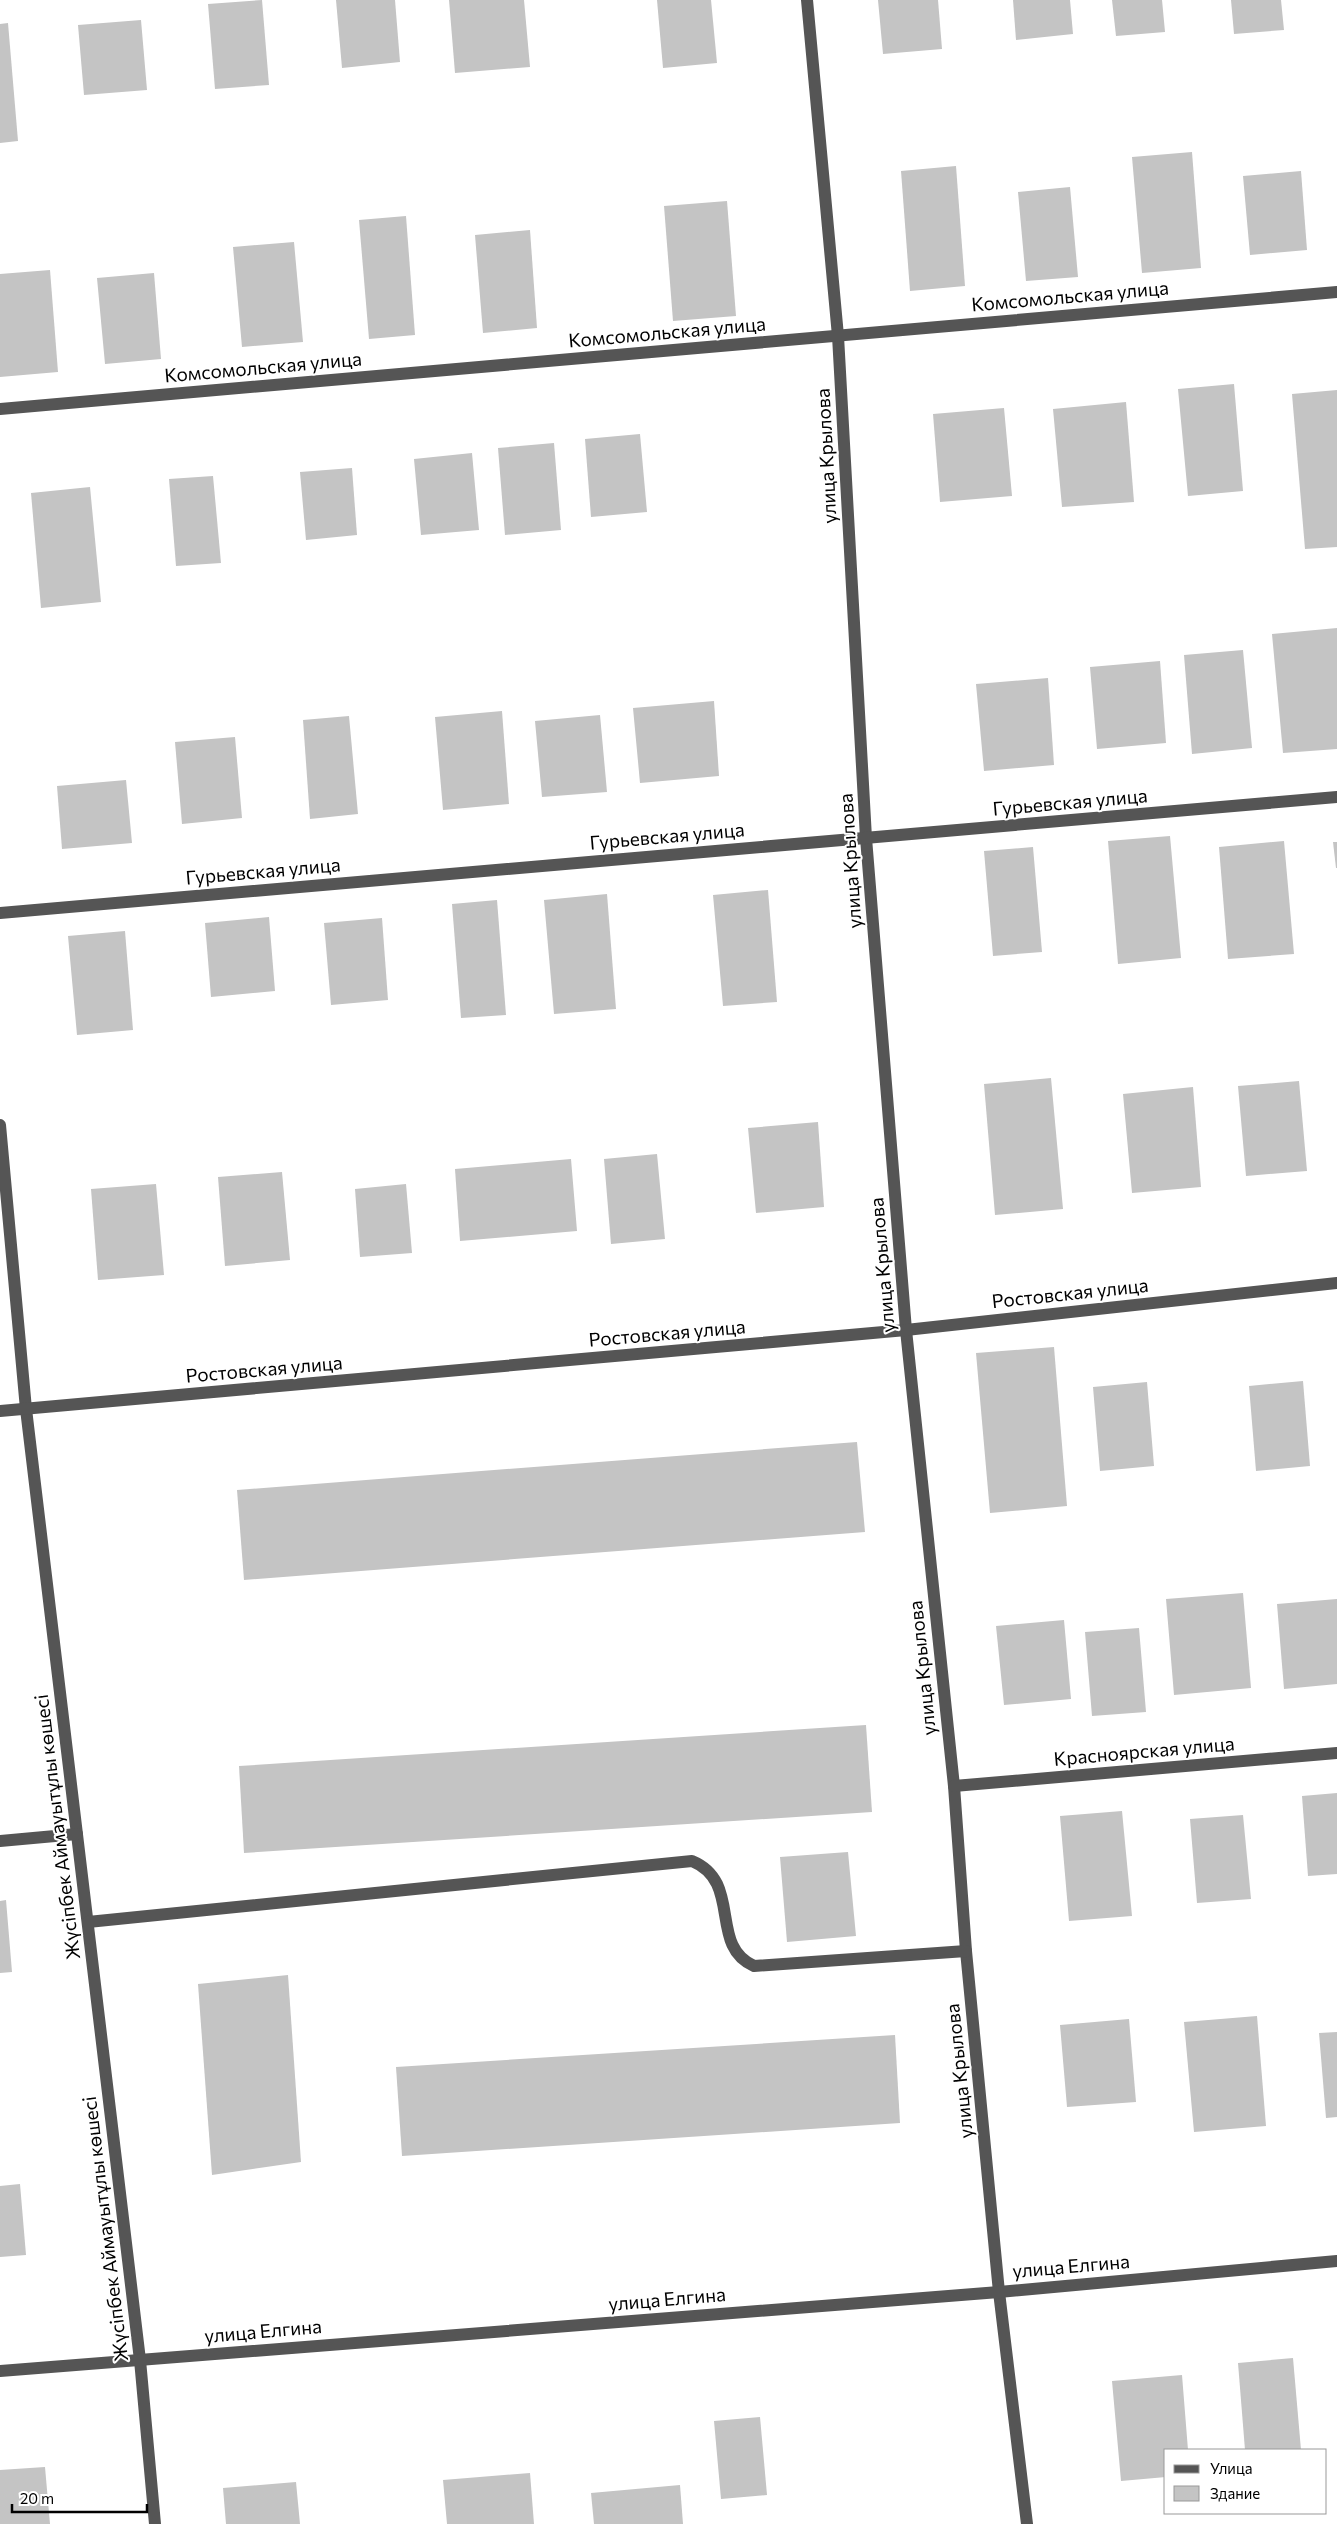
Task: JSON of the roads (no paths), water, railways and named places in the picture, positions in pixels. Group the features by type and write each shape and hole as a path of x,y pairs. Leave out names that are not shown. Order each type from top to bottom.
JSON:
{"street":[{"name":"улица Крылова","path":"807,0 838,336 866,838 906,1330 954,1786 966,1951 1000,2292 1027,2524"},
{"name":"Комсомольская улица","path":"0,409 1337,292"},
{"name":"Гурьевская улица","path":"0,913 1337,797"},
{"name":"Жүсіпбек Аймауытұлы көшесі","path":"0,1125 26,1409 140,2360 155,2524"},
{"name":"Ростовская улица","path":"0,1410 906,1330 1337,1284"},
{"name":"Красноярская улица","path":"954,1786 1337,1754"},
{"path":"0,1840 77,1834"},
{"path":"88,1922 692,1861 711,1871 718,1885 733,1950 742,1960 754,1966 966,1951"},
{"name":"улица Елгина","path":"0,2370 1000,2292 1337,2261"}]}
